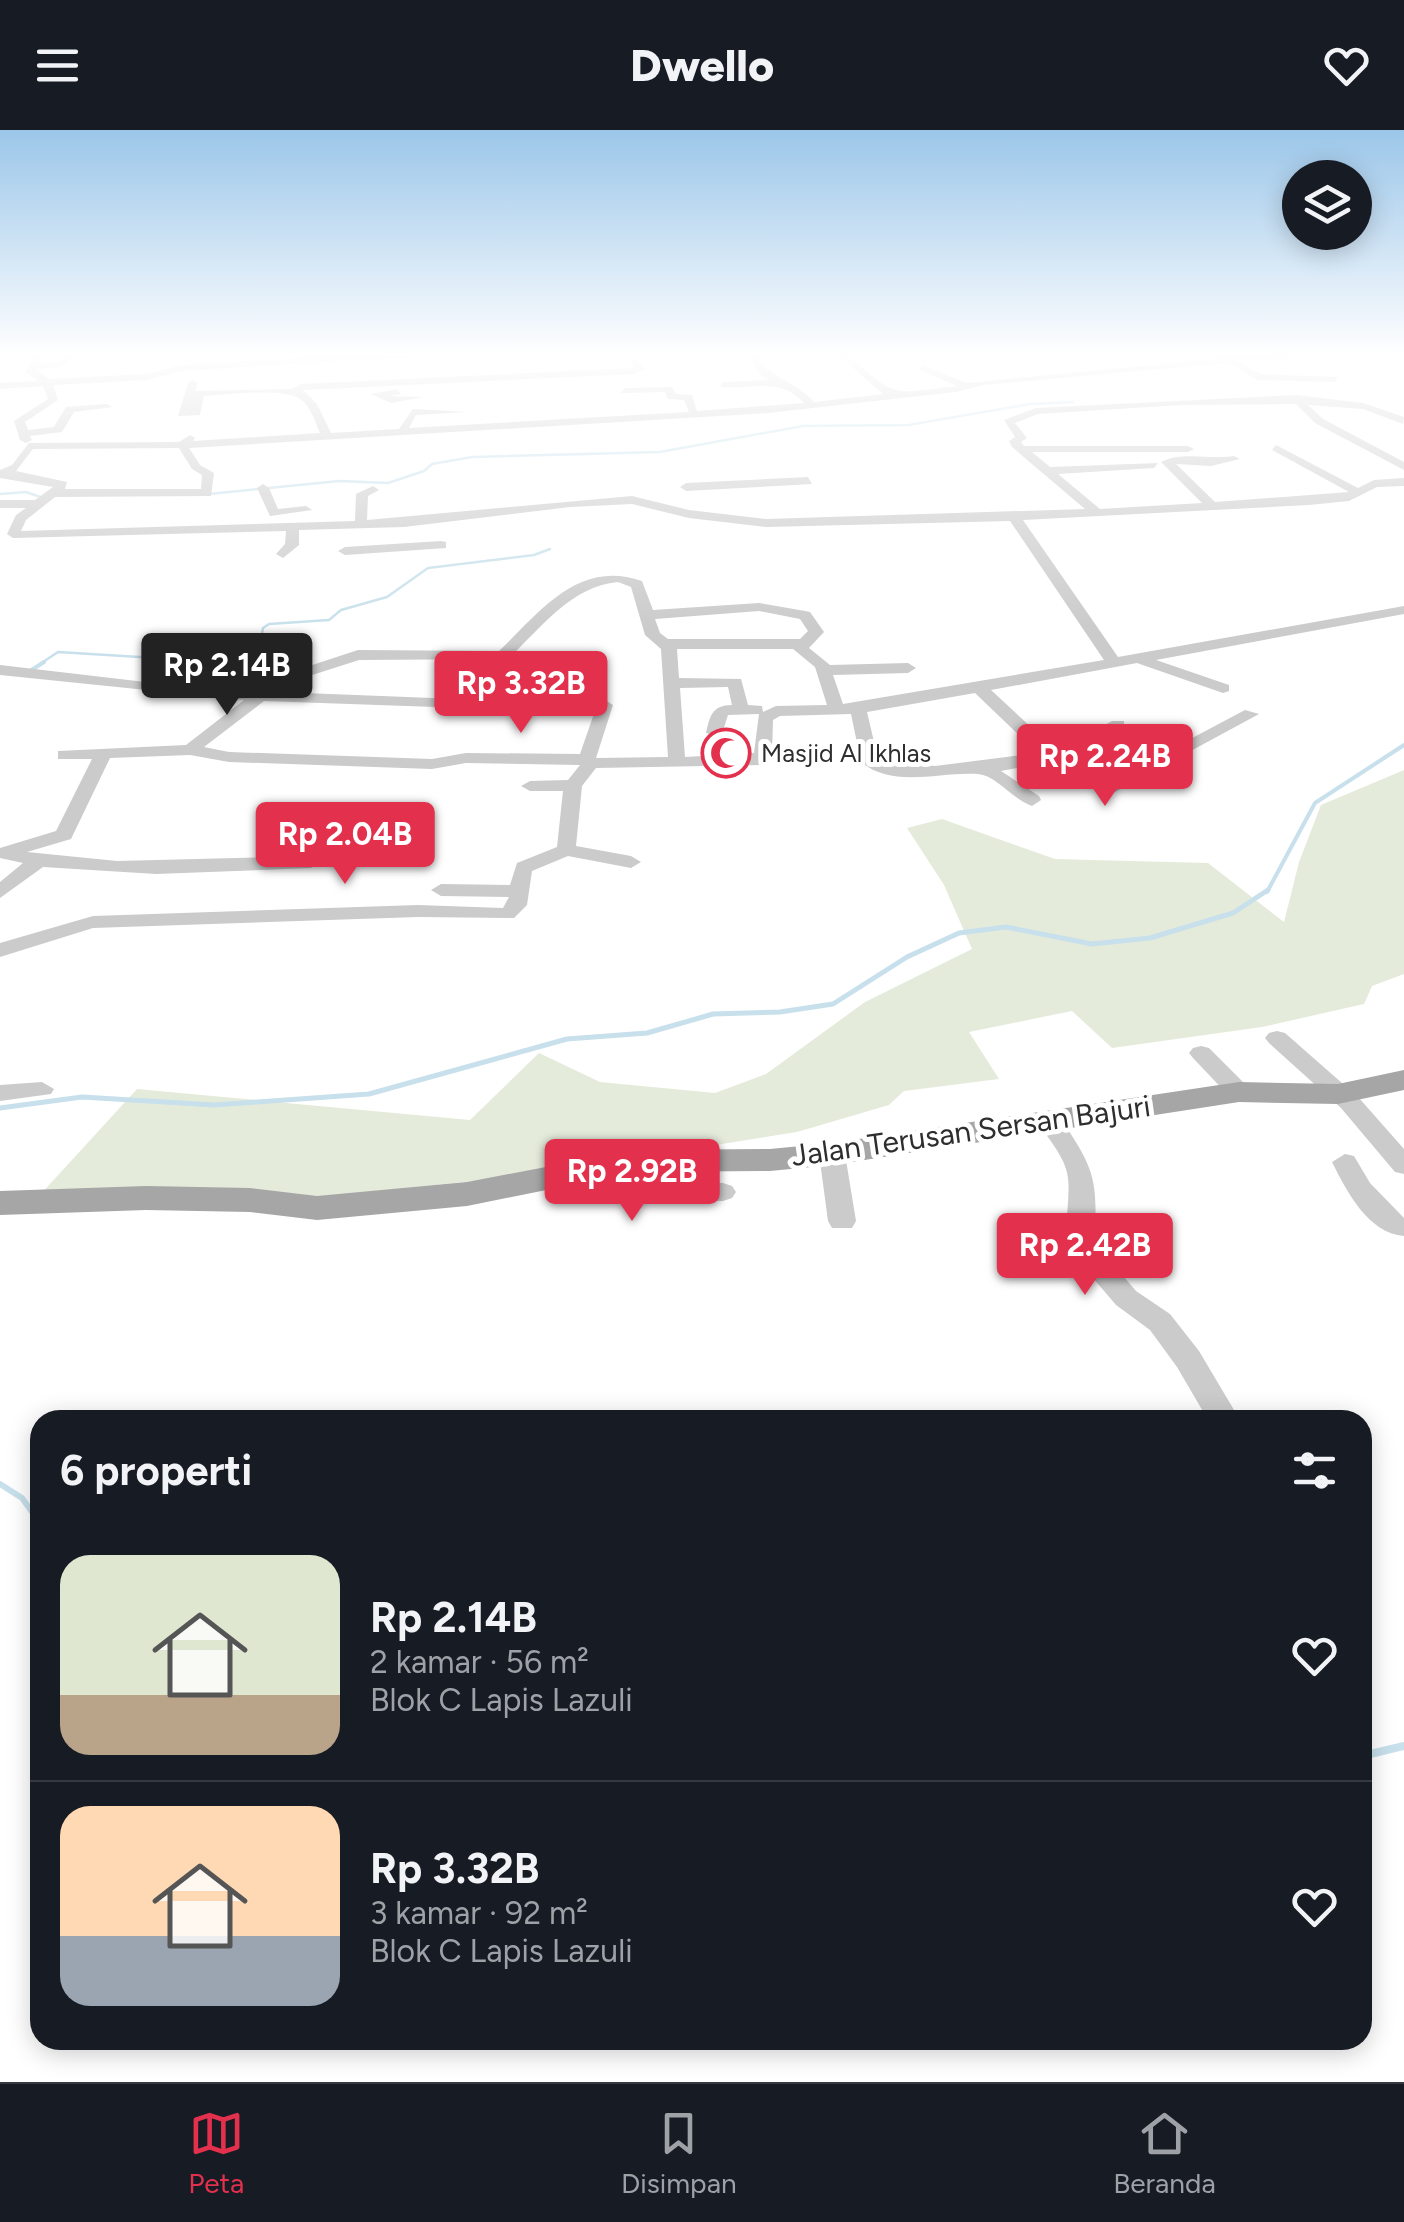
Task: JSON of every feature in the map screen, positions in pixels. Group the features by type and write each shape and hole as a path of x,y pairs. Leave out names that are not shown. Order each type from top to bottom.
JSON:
{"main road":[{"name":"Jalan Terusan Sersan Bajuri","path":"0,1204 146,1198 250,1200 317,1208 467,1194 635,1161 770,1160 832,1154 1239,1092 1338,1094 1404,1080"}],"street":[{"path":"26,445 28,451"},
{"path":"2,476 28,451 180,445"},
{"path":"52,495 207,493 208,472 196,467 182,445"},
{"path":"1017,445 1096,512"},
{"path":"1364,445 1404,467"},
{"path":"1020,449 1078,448 1191,455 1211,463 1234,459"},
{"path":"1078,448 1094,459"},
{"path":"1276,448 1359,493"},
{"path":"28,451 61,454"},
{"path":"1047,472 1169,464 1191,455"},
{"path":"1169,464 1212,507"},
{"path":"2,476 63,483 20,518 13,534 154,536 316,534 361,524 632,500 700,516 783,523 1280,505 1359,493 1374,484 1404,482"},
{"path":"686,487 808,481"},
{"path":"756,484 764,497"},
{"path":"263,488 274,513 323,509"},
{"path":"361,524 354,508 362,494 374,490"},
{"path":"92,507 108,493"},
{"path":"132,512 143,493"},
{"path":"1309,501 1323,508"},
{"path":"0,504 36,504"},
{"path":"774,510 783,523"},
{"path":"1014,516 1113,662"},
{"path":"316,534 346,552 441,541 462,533 456,518"},
{"path":"434,520 441,541"},
{"path":"308,544 316,534"},
{"path":"283,554 292,545 316,534"},
{"path":"418,558 432,554 441,541"},
{"path":"190,750 260,696 300,674 358,655 510,658 572,589 609,578 632,580 653,635 666,644 802,644"},
{"path":"647,615 759,607 798,611 811,619 816,632 800,648 825,670 837,710"},
{"path":"715,733 720,714 741,710 858,710 1404,610"},
{"path":"666,644 678,763"},
{"path":"1137,658 1224,688"},
{"path":"825,670 906,668 924,698"},
{"path":"0,670 151,689 458,704"},
{"path":"670,684 736,682 741,710"},
{"path":"980,688 1028,734 1107,784 1118,786 1252,714"},
{"path":"566,850 573,785 589,761 605,705"},
{"path":"858,710 872,765 918,770 985,768 1063,754 1118,725"},
{"path":"64,755 190,750 229,758 432,764 466,758 678,763 759,760 763,755 765,718 776,711"},
{"path":"67,863 64,835 103,756"},
{"path":"985,768 1032,800"},
{"path":"530,786 573,785"},
{"path":"1,852 64,835"},
{"path":"0,950 30,946 69,926 93,922 418,910 507,914 516,908 524,867 566,850 632,862"},
{"path":"1,852 38,861 138,868 311,862"},
{"path":"0,892 38,861"},
{"path":"441,890 521,891"},
{"path":"1277,1038 1399,1154"},
{"path":"1202,1053 1239,1092"},
{"path":"0,1093 42,1088"},
{"path":"1048,1119 1080,1166 1084,1198 1080,1244 1126,1298 1160,1322 1218,1410"},
{"path":"832,1154 842,1221"},
{"path":"1345,1162 1358,1188 1392,1226 1404,1226"},
{"path":"550,1178 624,1195 723,1192"}],"green space":[{"path":"1404,770 1404,974 1372,986 1364,1004 1262,1027 1112,1048 1072,1011 969,1032 999,1079 904,1091 889,1105 797,1132 516,1177 325,1196 38,1197 137,1089 470,1120 539,1053 600,1082 715,1093 766,1074 865,1002 972,949 944,885 907,828 942,819 1055,859 1208,863 1284,922 1299,862 1321,805"}],"waterway":[{"path":"209,494 339,481 388,483 424,471 432,464 472,457 660,452 698,445"},
{"path":"0,494 26,492 43,498"},
{"path":"40,664 58,652 172,659 239,648 261,639 263,628 269,624 329,620 341,610 387,597 428,568 534,555 550,549"},
{"path":"30,671 44,662"},
{"path":"1267,892 1315,803 1404,745"},
{"path":"0,1108 82,1097 214,1105 369,1094 567,1039 647,1033 713,1014 780,1012 833,1004 907,957 959,933 1006,927 1092,944 1150,938 1233,913 1268,890"},
{"path":"0,1484 22,1498 30,1509"},
{"path":"1372,1754 1404,1746"}],"place":[{"name":"Masjid Al Ikhlas","path":"726,753"}]}
